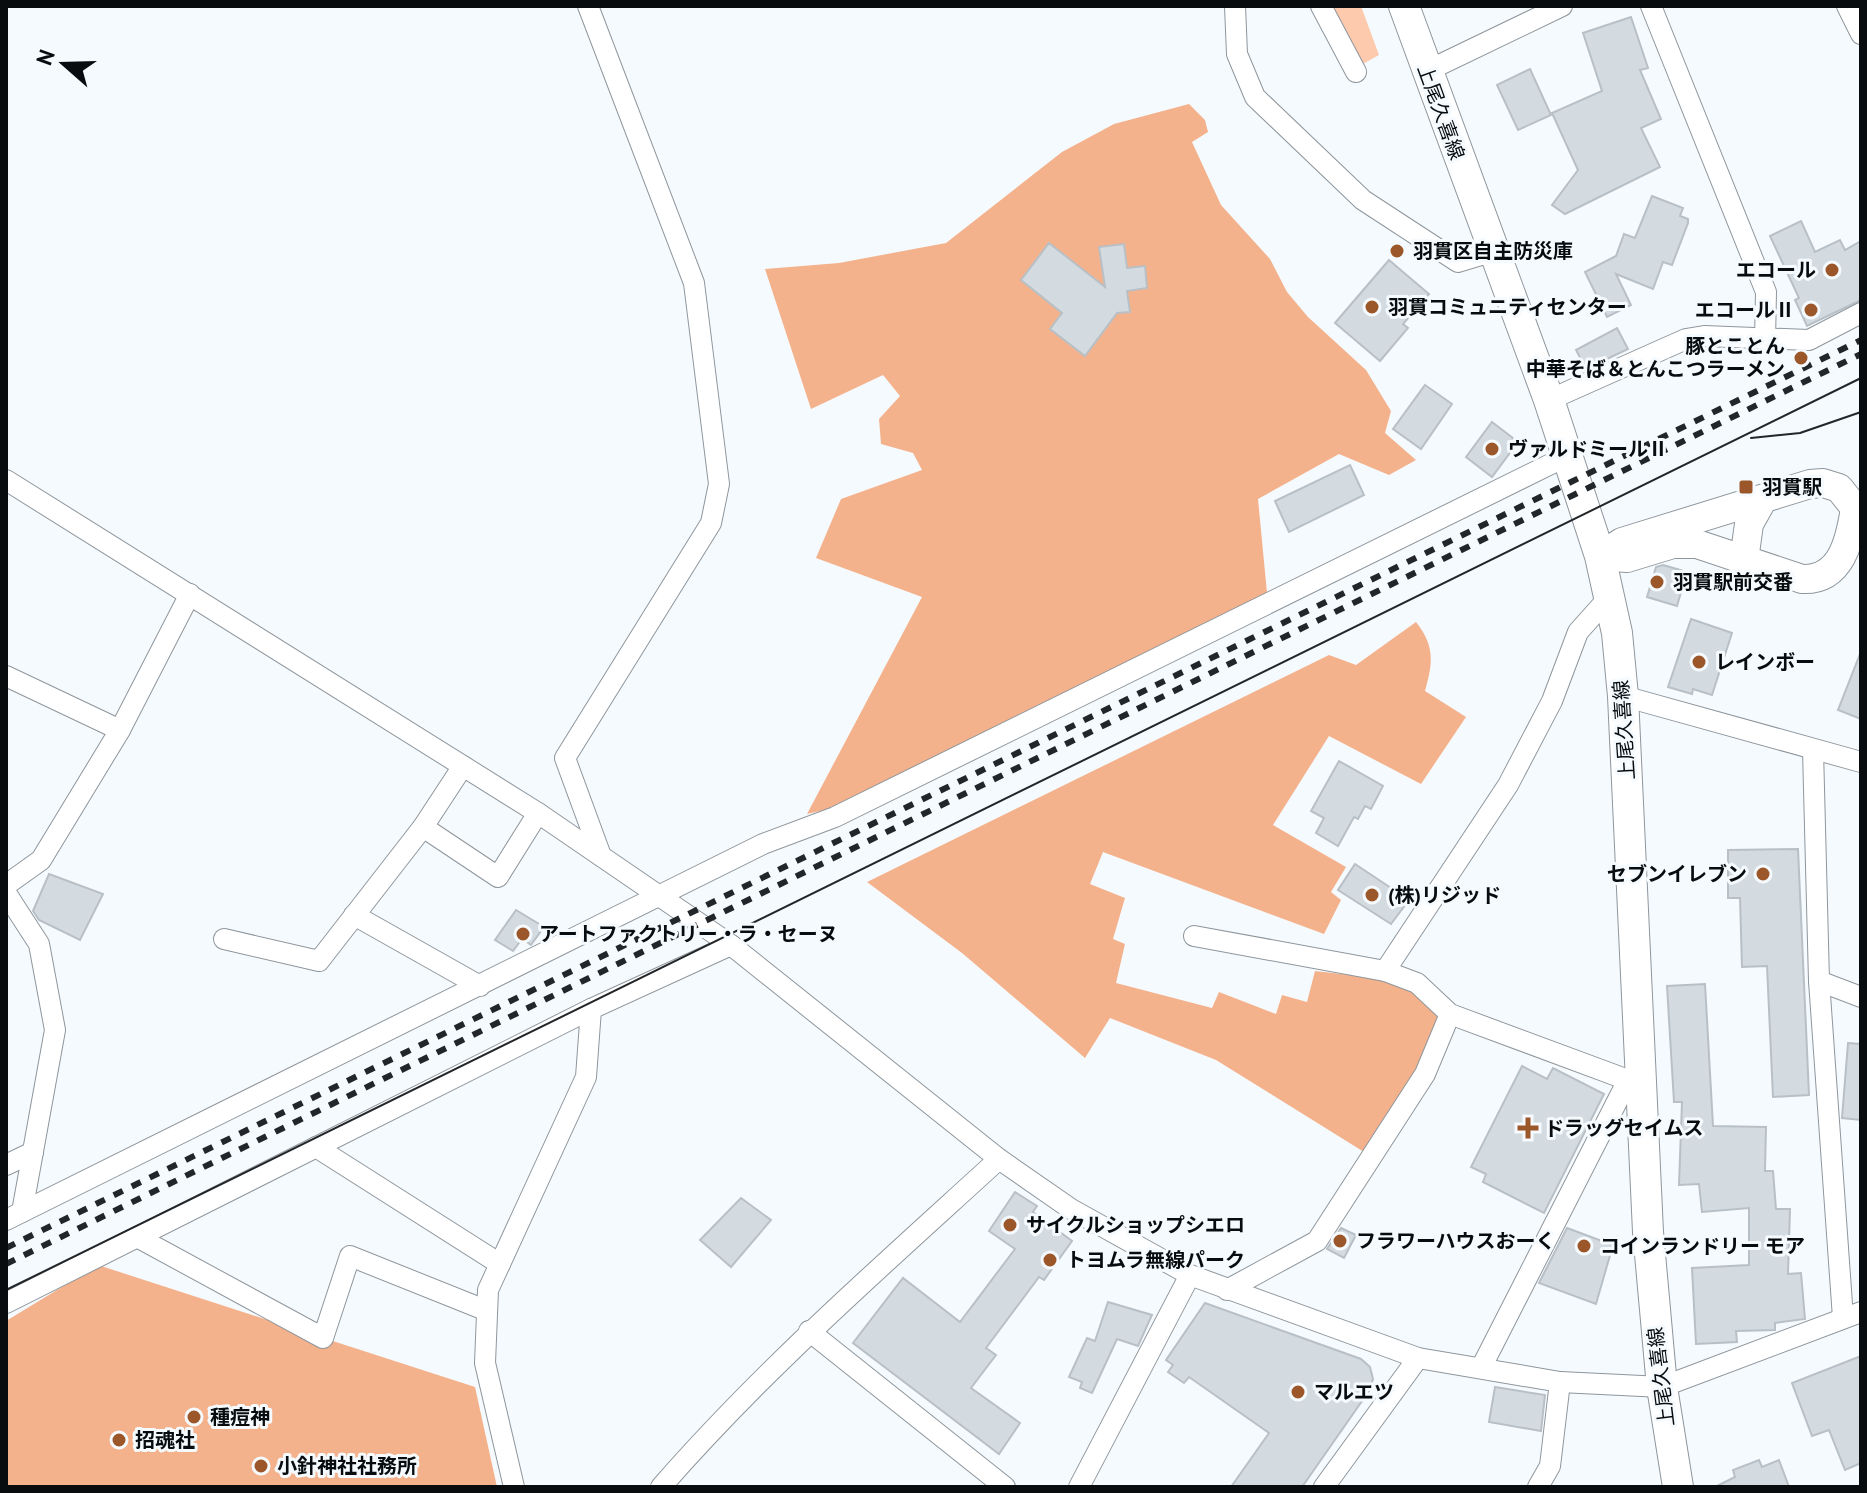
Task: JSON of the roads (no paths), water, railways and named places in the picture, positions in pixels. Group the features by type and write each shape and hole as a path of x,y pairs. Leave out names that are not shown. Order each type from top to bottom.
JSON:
{"main road":[{"name":"上尾久喜線","path":"1404,6 1491,252 1549,400 1611,595 1623,696 1634,1079 1662,1387 1678,1487"}],"street":[{"path":"588,6 694,283 719,484 711,523 565,758 601,856"},
{"path":"1235,6 1237,54 1255,97 1363,200 1458,262 1491,252"},
{"path":"1321,6 1356,72"},
{"path":"1427,71 1562,6"},
{"path":"1651,6 1766,292 1765,340"},
{"path":"1847,6 1861,34"},
{"path":"1549,400 1686,339 1704,336 1809,340 1861,313"},
{"path":"14,1216 763,844 863,803 1567,456"},
{"path":"6,480 538,813 661,897 731,945 999,1159 1071,1209 1190,1275 1418,1358 1560,1382 1662,1387 1852,1315 1819,981 1813,750"},
{"path":"1810,484 1831,485 1849,497 1855,508 1839,562 1830,574 1816,580 1802,579 1697,544 1684,543 1627,558 1600,556 1622,542 1810,484"},
{"path":"1744,560 1749,524 1763,499"},
{"path":"6,885 41,860 120,730 190,594"},
{"path":"1385,971 1508,785 1552,701 1578,632 1611,595"},
{"path":"6,676 120,730"},
{"path":"1623,696 1861,762"},
{"path":"224,939 319,961 423,827 463,766"},
{"path":"423,827 498,877 538,813"},
{"path":"6,893 39,944 55,1030 33,1152 14,1216"},
{"path":"354,915 480,986"},
{"path":"1194,936 1385,971 1417,983 1450,1014 1634,1079 1481,1368"},
{"path":"6,1303 591,1009 731,945"},
{"path":"1819,981 1861,997"},
{"path":"514,1487 485,1363 488,1290 586,1077 591,1009"},
{"path":"1227,1290 1317,1241 1425,1074 1450,1014"},
{"path":"316,1147 500,1264"},
{"path":"6,1165 33,1152"},
{"path":"661,1487 718,1422 809,1331 999,1159"},
{"path":"137,1237 323,1338 350,1256 485,1310"},
{"path":"1079,1487 1190,1275"},
{"path":"809,1331 1005,1487"},
{"path":"1324,1487 1418,1358"},
{"path":"1538,1487 1550,1466 1560,1382"}],"tram line":[{"path":"6,1290 1861,378"},
{"path":"1751,438 1800,433 1861,412"}],"railway":[{"path":"6,1248 1861,340"},
{"path":"6,1264 1861,354"}],"place":[{"name":"羽貫区自主防災庫","path":"1397,251"},
{"name":"エコール","path":"1832,270"},
{"name":"羽貫コミュニティセンター","path":"1372,307"},
{"name":"エコールⅡ","path":"1811,310"},
{"name":"豚とことん 中華そば＆とんこつラーメン","path":"1801,358"},
{"name":"ヴァルドミールⅡ","path":"1492,449"},
{"name":"羽貫駅","path":"1746,487"},
{"name":"羽貫駅前交番","path":"1657,582"},
{"name":"レインボー","path":"1699,662"},
{"name":"セブンイレブン","path":"1763,874"},
{"name":"(株)リジッド","path":"1372,895"},
{"name":"アートファクトリー・ラ・セーヌ","path":"523,934"},
{"name":"ドラッグセイムス","path":"1528,1128"},
{"name":"サイクルショップシエロ","path":"1010,1225"},
{"name":"フラワーハウスおーく","path":"1340,1241"},
{"name":"コインランドリー モア","path":"1584,1246"},
{"name":"トヨムラ無線パーク","path":"1050,1260"},
{"name":"マルエツ","path":"1298,1392"},
{"name":"種痘神","path":"194,1417"},
{"name":"招魂社","path":"119,1440"},
{"name":"小針神社社務所","path":"261,1466"}]}
